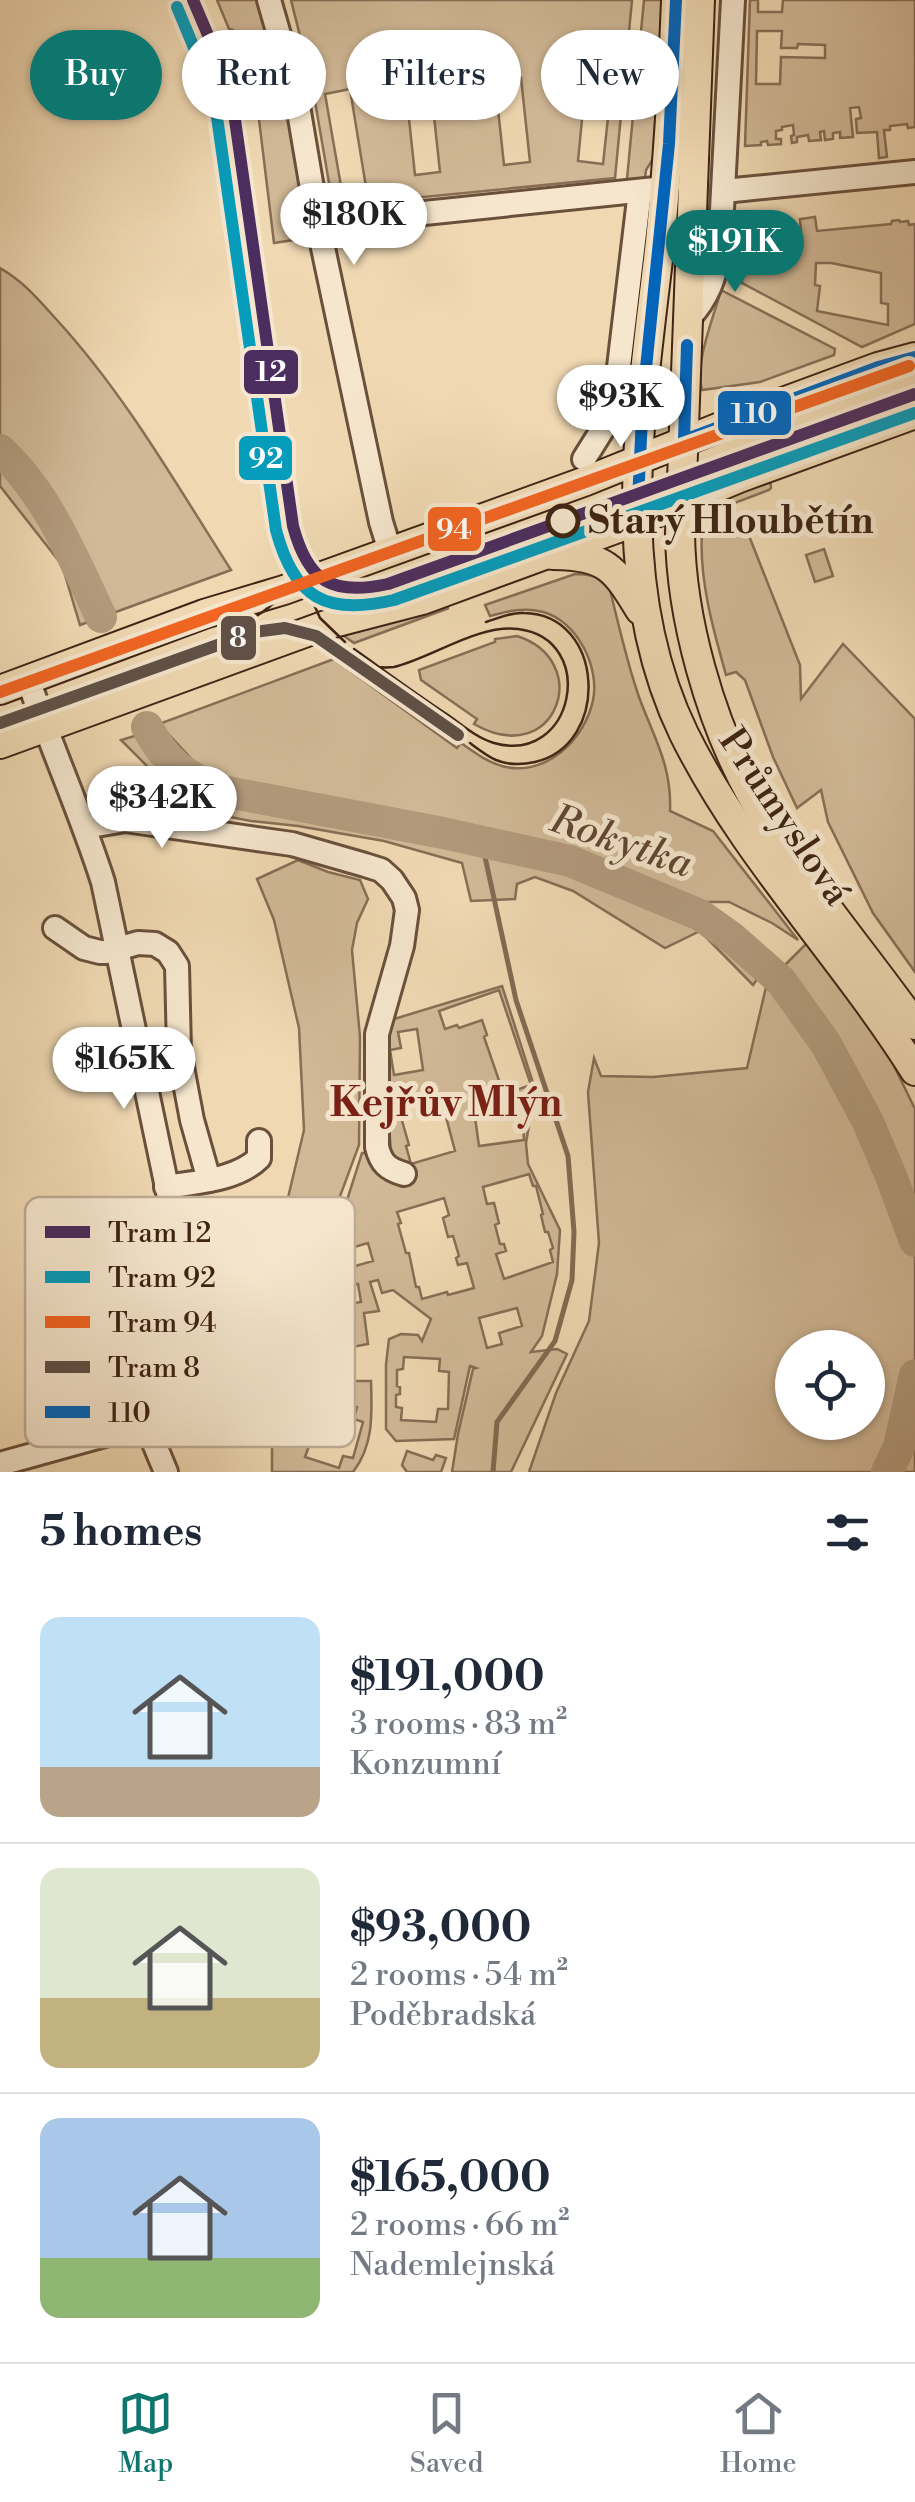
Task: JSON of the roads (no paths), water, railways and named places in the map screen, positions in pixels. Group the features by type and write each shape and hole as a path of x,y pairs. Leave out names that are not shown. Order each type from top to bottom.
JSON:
{"main road":[{"name":"Průmyslová","path":"676,0 672,109 652,190 637,459 636,521 649,624 675,712 718,796 915,1071"},
{"name":"Průmyslová","path":"700,0 680,554 691,624 708,689 750,793 798,867 915,1026"},
{"path":"0,690 204,614 262,598 586,481 684,440 915,357"},
{"path":"0,744 326,625 422,600 915,414"},
{"path":"546,554 583,557 611,568 649,624"}],"street":[{"path":"270,0 296,94 318,224 390,551"},
{"path":"688,320 702,304 716,275 721,242 733,0"},
{"path":"724,191 915,172"},
{"path":"318,224 652,190 616,392 604,427 584,460"},
{"path":"28,679 86,827 102,882 168,1197"},
{"path":"86,827 126,820 292,844 366,864 392,880 408,910 377,1034 377,1147 383,1164 404,1174"},
{"path":"55,928 84,948 107,952 138,943 155,944 168,952 177,966 179,1050 192,1120 209,1180"},
{"path":"166,1188 250,1167 258,1158 259,1141"},
{"path":"0,1464 62,1447"},
{"path":"154,1447 166,1472"}],"waterway":[{"name":"Rokytka","path":"0,450 46,507 101,617"},
{"name":"Rokytka","path":"147,727 177,767 222,791 570,861 700,915 781,981 826,1044 868,1122 915,1241"},
{"path":"482,843 516,1000 568,1156 574,1232 572,1280 555,1341 497,1422 493,1472"},
{"name":"Rokytka","path":"887,1472 899,1447 915,1375"}],"tram line":[{"name":"12","path":"193,0 219,61 234,113 293,526 306,560 325,580 352,588 388,584 915,394"},
{"name":"92","path":"177,7 217,117 276,530 292,572 316,596 349,605 394,600 915,413"},
{"name":"94","path":"0,692 909,366"},
{"path":"297,497 312,600 320,618 345,642"},
{"path":"238,626 263,612 280,595 290,574 292,545"},
{"path":"470,743 501,762 535,762 560,751 577,732 586,708 588,681 583,656 571,634 551,619 524,613 486,622"},
{"name":"8","path":"0,723 254,632 285,628 316,636 458,735"},
{"path":"347,657 369,666 375,667 381,667 394,667 471,636 518,629 544,638 560,654 567,676 566,698 558,720 543,736 521,745 494,743 470,731 412,691 401,682 389,674 377,666 354,649"}],"place":[{"name":"Starý Hloubětín","path":"563,521"}],"district":[{"name":"Kejřův Mlýn","path":"446,1104"}]}
